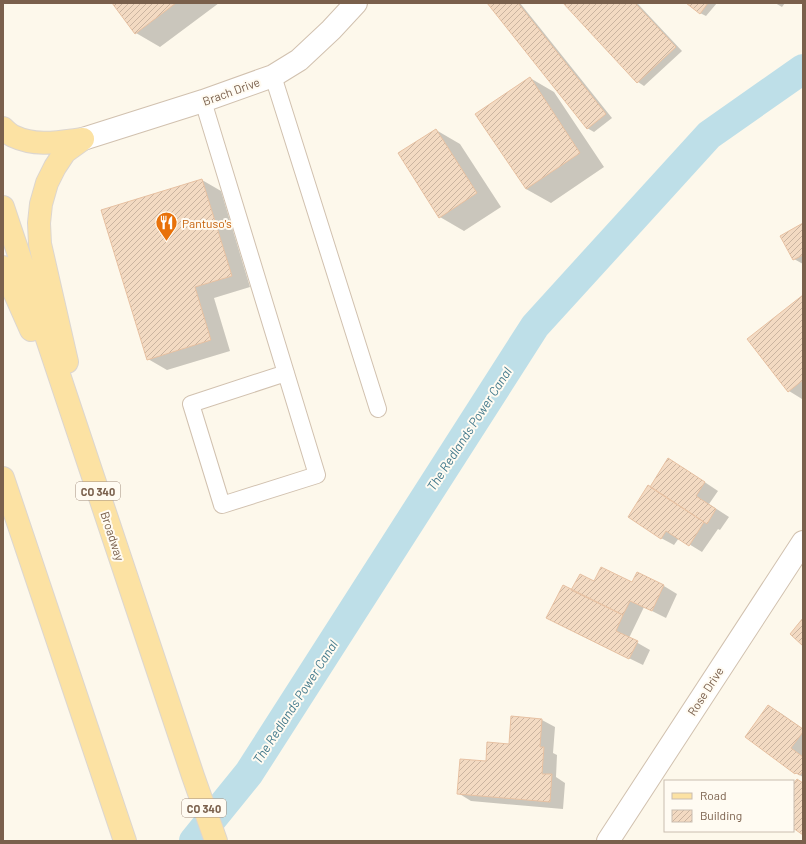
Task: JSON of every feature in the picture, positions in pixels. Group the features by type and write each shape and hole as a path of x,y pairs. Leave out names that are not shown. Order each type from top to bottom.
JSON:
{"main road":[{"path":"3,128 12,136 31,142 47,143 83,139"},
{"path":"83,139 65,152 47,183 41,204 39,223 40,244 61,329 88,461"},
{"name":"Broadway","path":"3,207 216,841"},
{"path":"3,267 88,461"},
{"path":"3,478 125,841"}],"street":[{"name":"Brach Drive","path":"83,139 203,101 273,76 299,60 331,30 356,3"},
{"name":"Rose Drive","path":"608,841 803,542"}],"lane":[{"path":"273,76 378,409"},
{"path":"203,101 286,373 317,475 222,505 191,404 286,373"}],"building":[{"path":"112,3 176,3 135,34"},
{"path":"487,3 518,3 606,114 587,129"},
{"path":"563,3 635,3 676,47 637,83"},
{"path":"686,3 708,3 700,14"},
{"path":"530,77 580,153 526,189 475,114"},
{"path":"436,129 477,193 439,218 398,153"},
{"name":"Pantuso's","path":"202,179 232,276 195,287 211,340 147,360 101,210"},
{"path":"803,223 803,255 793,260 780,236"},
{"path":"803,295 803,380 788,392 747,339"},
{"path":"668,458 705,482 696,496 716,509 707,524 650,487"},
{"path":"648,485 704,522 689,546 666,531 661,539 628,517"},
{"path":"601,567 632,582 637,572 664,585 652,611 630,601 623,615 571,590 580,574 594,581"},
{"path":"563,585 623,615 616,631 638,641 629,659 546,618"},
{"path":"803,618 803,646 790,634"},
{"path":"768,705 803,729 803,732 791,748 803,757 803,771 800,775 795,774 745,737"},
{"path":"511,716 542,719 540,747 544,747 542,774 552,774 550,802 457,794 460,759 486,761 487,742 509,744"},
{"path":"797,779 803,783 803,835 794,829 794,783"}],"waterway":[{"name":"The Redlands Power Canal","path":"194,841 249,773 535,326 709,135 803,69"}],"place":[{"name":"Pantuso's","path":"166,242"}]}
